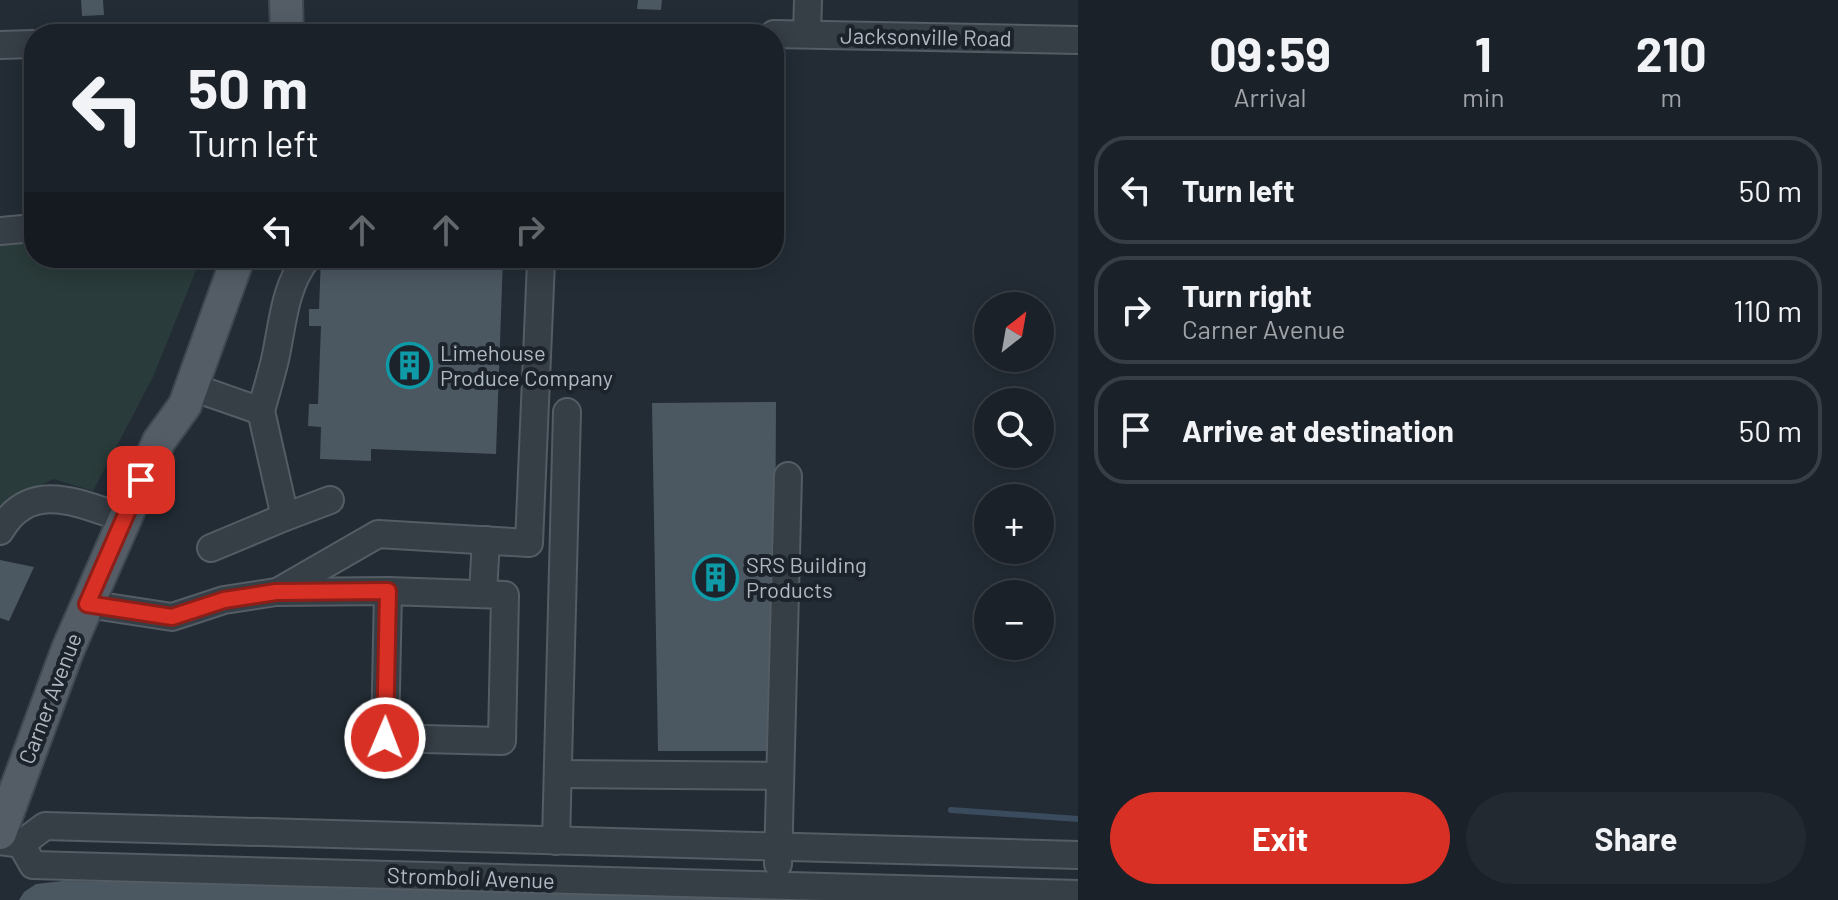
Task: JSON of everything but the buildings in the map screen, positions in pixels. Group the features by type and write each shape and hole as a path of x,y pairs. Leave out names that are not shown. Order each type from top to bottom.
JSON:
{"main road":[{"path":"286,0 287,24"},
{"name":"Carner Avenue","path":"7,839 21,771 87,604 159,441 185,405 234,268"}],"street":[{"path":"807,34 808,0"},
{"name":"Jacksonville Road","path":"784,34 1078,40"},
{"path":"0,45 24,44"},
{"path":"0,231 24,229"},
{"path":"285,517 261,411 276,356 285,304 299,268"},
{"path":"276,592 378,534 529,543 541,268"},
{"path":"192,387 261,411"},
{"path":"556,841 567,412"},
{"path":"778,893 788,476"},
{"path":"0,531 9,516 31,501 44,499 57,498 78,503 123,518"},
{"path":"211,548 330,500"},
{"path":"483,593 486,540"},
{"path":"87,604 172,617 224,600 276,592 388,591 505,595 502,741 385,738 388,591"},
{"path":"558,774 779,776"},
{"name":"Stromboli Avenue","path":"1078,855 45,826 7,839 33,865 778,893 1078,894"}],"shaded area":[{"path":"24,240 24,268 197,268 153,377 93,491 53,479 0,505 0,243"}],"waterway":[{"path":"951,810 1078,819"}],"place":[{"name":"Limehouse Produce Company","path":"409,365"},
{"name":"SRS Building Products","path":"715,577"}],"route":[{"path":"141,480 87,604 172,617 224,600 276,592 388,591 385,738"}]}
